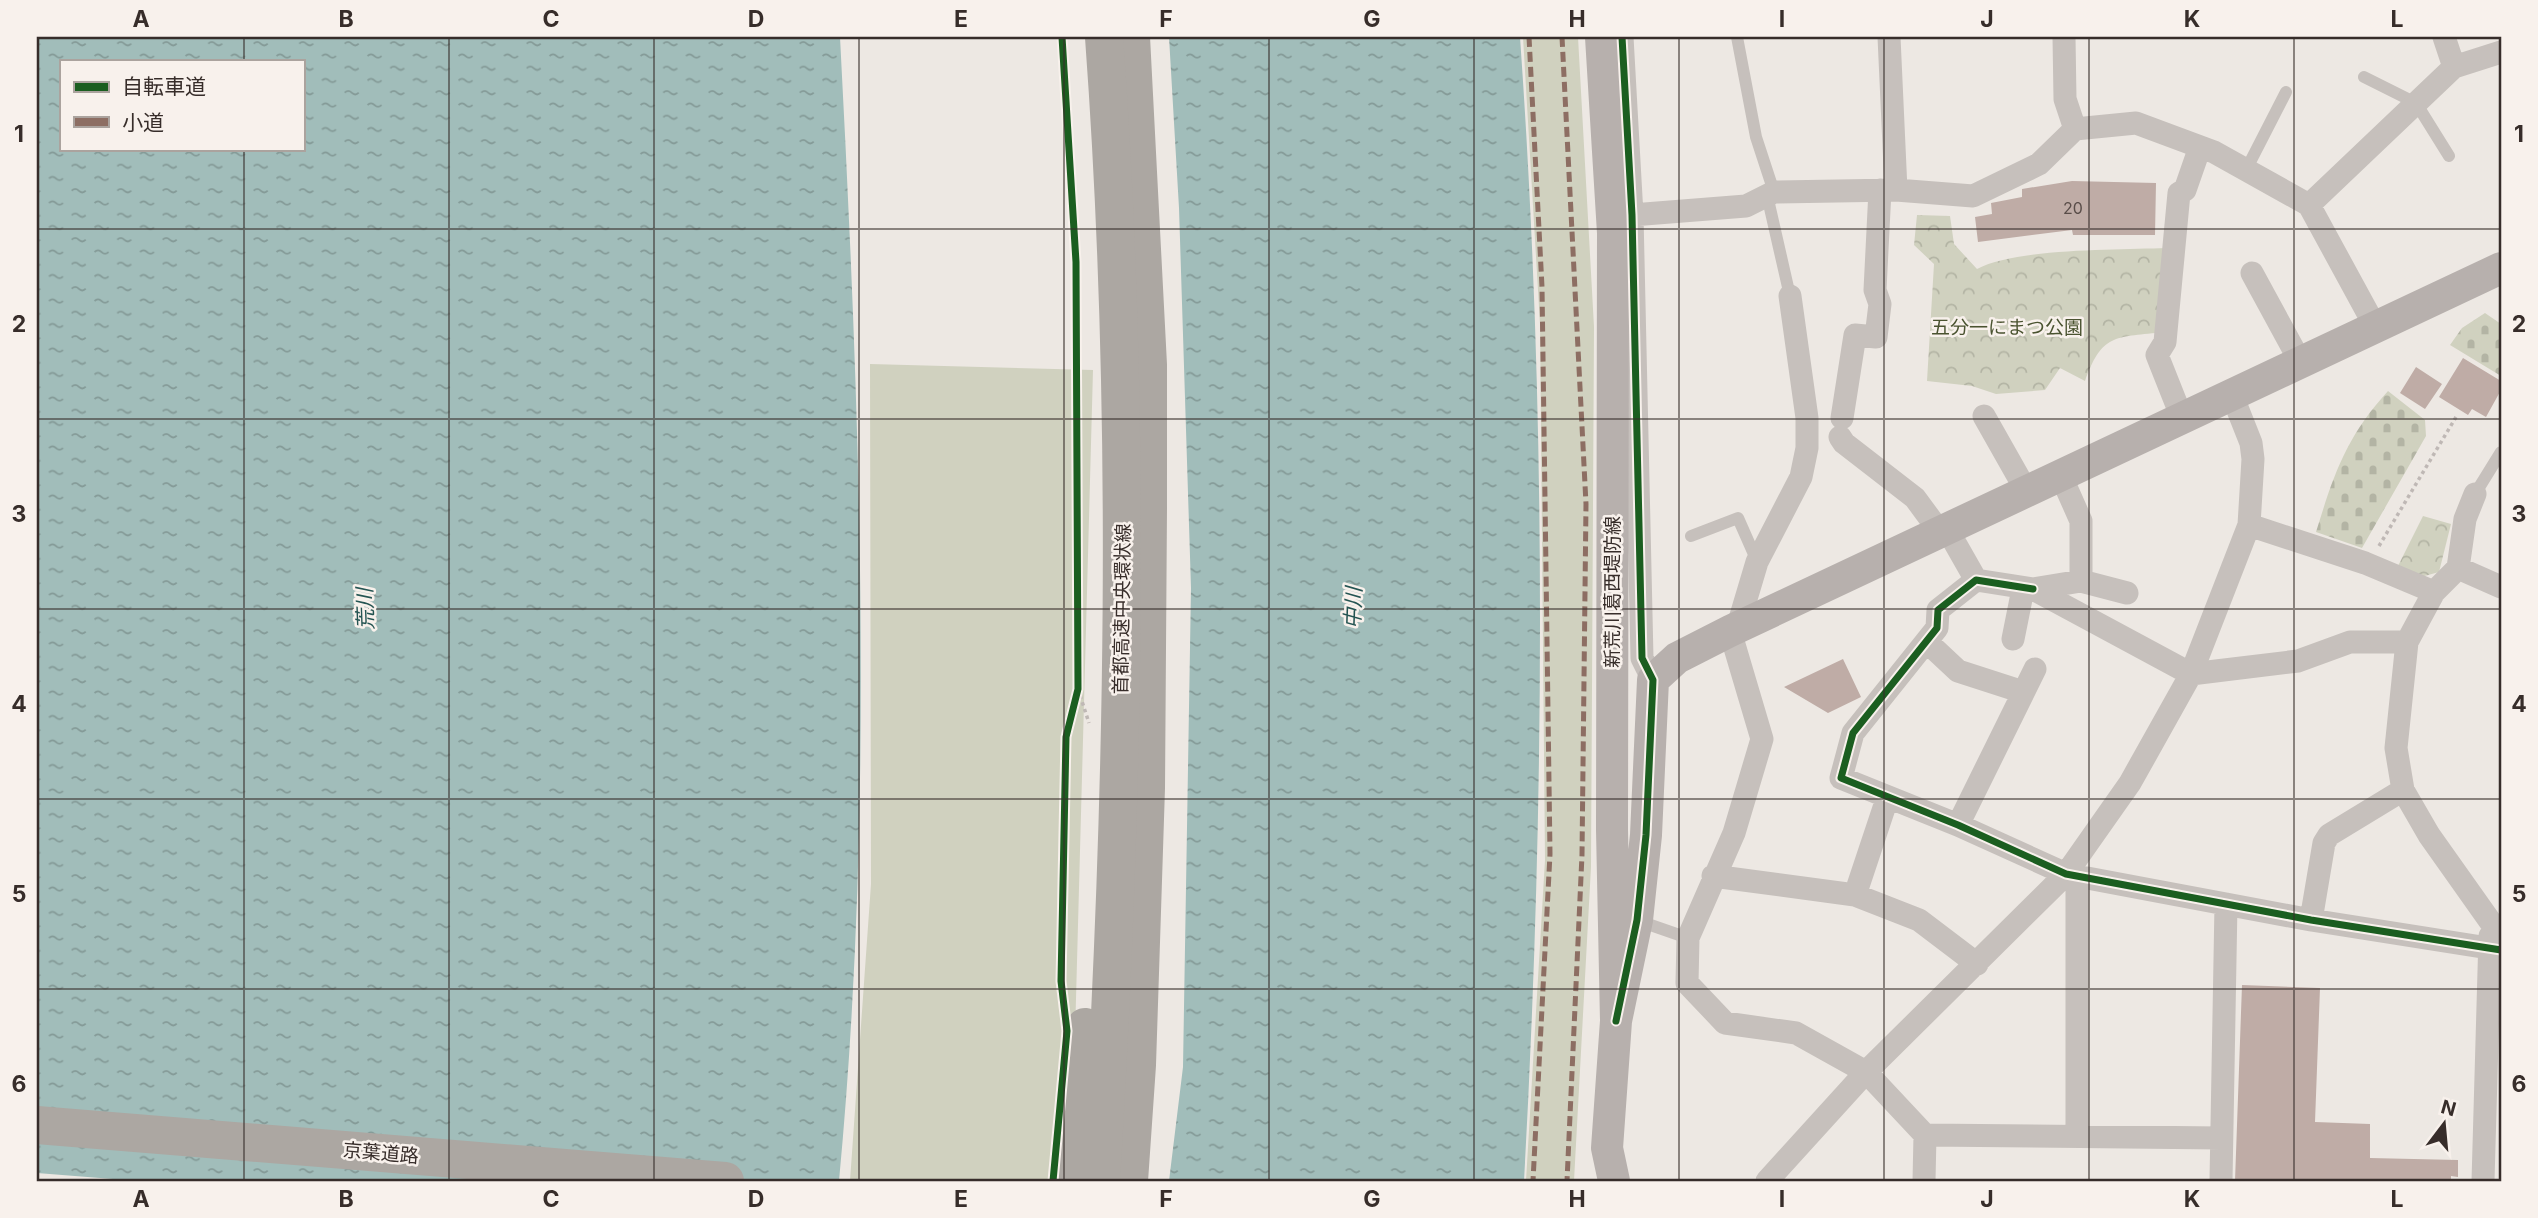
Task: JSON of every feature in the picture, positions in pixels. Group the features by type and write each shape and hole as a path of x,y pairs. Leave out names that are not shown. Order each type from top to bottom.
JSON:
{"highway":[{"name":"首都高速中央環状線","path":"1101,1181 1120,766 1124,508 1122,372 1104,37"},
{"name":"首都高速中央環状線","path":"1129,1181 1137,1065 1146,788 1148,365 1131,37"},
{"path":"1070,1181 1097,872 1120,766"},
{"path":"1137,1065 1147,1137 1147,1181"},
{"name":"京葉道路","path":"37,1125 725,1181"}],"street":[{"name":"新荒川葛西堤防線","path":"1601,37 1613,233 1612,831 1616,1021 1604,1181"},
{"path":"1616,1021 1637,920 1646,835 1653,680 1642,658 1632,215 1622,37"},
{"path":"1889,37 1888,190 1875,290 1880,304 1876,337 1855,335 1841,427 1844,443 1914,498 1944,531 1976,580 2028,589 2081,582 2127,593"},
{"path":"2064,37 2066,99 2075,130"},
{"path":"2444,37 2454,67"},
{"path":"2309,205 2454,67 2501,52"},
{"path":"1632,215 1746,206 1771,193 1888,190 1973,196 2039,164 2075,130 2136,123 2200,147 2309,205 2376,328"},
{"path":"2182,418 2157,355 2165,342 2179,193 2185,190 2200,147"},
{"path":"1653,680 1677,658 1733,630 2501,268"},
{"path":"2252,274 2301,363"},
{"path":"1790,296 1807,418 1807,448 1796,488 1757,562 1733,630 1762,739 1734,833 1688,938 1687,983 1725,1023 1796,1033 1866,1072 1925,1136 1924,1181"},
{"path":"1767,1181 1866,1072 2071,875 2130,783 2191,674 2249,525 2253,459 2251,443 2232,395"},
{"path":"1984,416 2027,492"},
{"path":"2061,476 2081,521 2081,582"},
{"path":"2475,494 2465,519 2458,568 2434,592 2407,642 2396,748 2403,790 2429,835 2497,918 2494,950 2493,1135 2483,1181"},
{"path":"2249,525 2365,563 2434,592"},
{"path":"2458,568 2501,587"},
{"path":"1976,580 1938,610 1937,628 1853,733 1841,778 1887,799 1958,825 2071,875 2311,920 2494,950"},
{"path":"2028,589 2191,674 2298,661 2350,642 2407,642"},
{"path":"2013,639 2028,589"},
{"path":"1927,642 1958,671 2023,692"},
{"path":"1958,825 2035,669"},
{"path":"2311,920 2324,843 2329,835 2403,790"},
{"path":"1855,895 1887,799"},
{"path":"2071,875 2077,1136"},
{"path":"1713,876 1855,895 1919,920 1977,964"},
{"path":"2221,1181 2226,904"},
{"path":"1925,1136 2221,1138"},
{"name":"新荒川葛西堤防線","path":"1607,1148 1614,1181"}],"lane":[{"path":"1737,37 1790,296"},
{"path":"2364,77 2416,103 2449,156"},
{"path":"2246,170 2286,92"},
{"path":"2475,494 2501,452"},
{"path":"1691,536 1738,518 1757,562"},
{"path":"1637,920 1688,938"}],"path":[{"path":"2373,556 2456,417"},
{"path":"1072,713 1078,675"}],"green space":[{"path":"1523,37 1578,37 1594,327 1591,867 1574,1181 1526,1181 1545,860 1540,324"},
{"name":"五分一にまつ公園","path":"1917,215 1950,216 1954,244 1977,269 1995,262 2042,254 2166,248 2156,333 2118,338 2110,342 2097,356 2085,381 2060,368 2045,390 1996,394 1972,386 1927,381 1934,264 1914,245"},
{"path":"2485,313 2501,324 2501,376 2450,345 2462,328"},
{"path":"870,364 1093,370 1075,1036 1054,1181 850,1181 871,884"},
{"path":"2388,391 2425,420 2426,436 2362,548 2316,532 2343,457 2362,424"},
{"path":"2423,516 2451,524 2439,572 2421,577 2398,566"}],"water":[{"name":"荒川","path":"37,37 840,37 858,466 860,752 850,1038 839,1181 37,1181"},
{"name":"中川","path":"1169,37 1520,37 1535,323 1540,609 1536,895 1524,1181 1169,1181 1183,1067 1191,588 1179,208"}],"pier":[{"path":"37,1173 138,1181 37,1181"}],"building":[{"path":"2072,181 2156,183 2155,235 2073,235 2072,230 1978,242 1975,217 1992,214 1991,203 2022,197 2022,189"},
{"path":"2463,358 2501,381 2501,390 2486,417 2472,409 2468,415 2439,397"},
{"path":"2416,367 2442,384 2425,409 2400,393"},
{"path":"1843,659 1861,697 1828,713 1784,687"},
{"path":"2242,985 2320,988 2315,1122 2370,1124 2370,1158 2458,1160 2458,1177 2451,1176 2451,1181 2235,1181"}],"marked path":[{"path":"1529,37 1542,287 1550,854 1533,1181"},
{"path":"1562,37 1586,504 1582,855 1567,1181"}],"cycle path":[{"path":"1053,1181 1067,1031 1061,981 1066,737 1078,689 1076,262 1062,37"},
{"path":"1616,1021 1637,920 1646,835 1653,680 1642,658 1632,215 1622,37"},
{"path":"2033,589 1976,580 1938,610 1937,628 1853,733 1841,778 1958,825 2066,874 2311,920 2501,950"}]}
